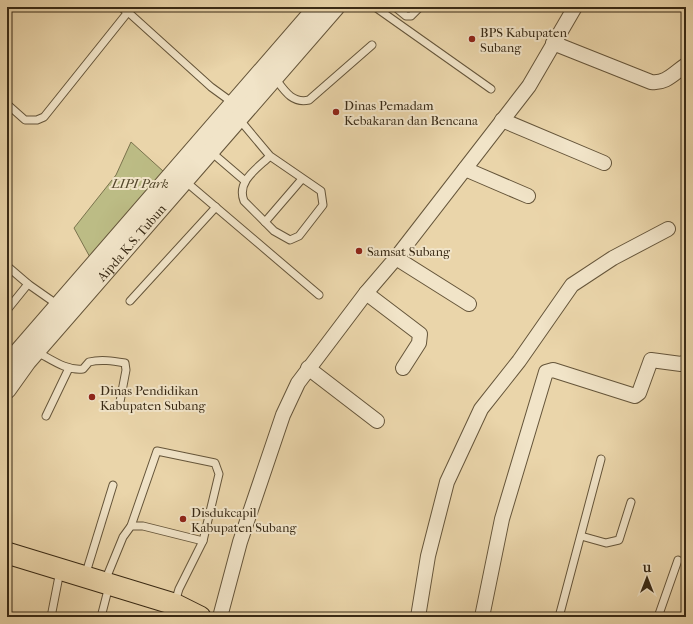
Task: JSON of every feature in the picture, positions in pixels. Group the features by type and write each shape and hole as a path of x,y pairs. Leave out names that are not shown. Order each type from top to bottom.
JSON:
{"main road":[{"path":"7,554 174,604 200,617"}],"street":[{"name":"Aipda K.S. Tubun","path":"9,364 58,305 269,73 336,7"},
{"path":"220,617 240,542 289,398 308,368 530,86 553,43 575,7"},
{"name":"Aipda K.S. Tubun","path":"269,73 314,8"},
{"path":"553,43 651,82 659,83 666,81 686,65"},
{"name":"Aipda K.S. Tubun","path":"7,390 36,352 210,151 236,111"},
{"path":"502,120 604,163"},
{"path":"465,169 528,196"},
{"path":"418,617 428,556 447,482 480,409 519,361 572,285 613,258 668,229"},
{"path":"396,258 469,304"},
{"path":"366,293 420,334 420,343 403,368"},
{"path":"482,617 502,519 546,372 553,370 635,396 639,393 651,360 681,364 686,362"},
{"path":"308,368 377,421"}],"lane":[{"path":"120,7 130,10 236,111 270,156 321,191 324,202 299,236 290,240 274,231 244,201 241,190 245,181 270,156"},
{"path":"375,7 491,89"},
{"path":"395,7 406,16 412,16 420,7"},
{"path":"7,104 25,120 37,120 44,116 130,10"},
{"path":"269,73 292,98 303,102 309,100 372,45"},
{"path":"210,151 245,181"},
{"path":"265,222 302,179"},
{"path":"184,181 319,295"},
{"path":"130,301 216,207"},
{"path":"7,266 28,284 58,305"},
{"path":"7,310 28,284"},
{"path":"36,352 70,368 83,369 89,362 95,360 111,360 125,363 126,370 119,407"},
{"path":"46,416 70,368"},
{"path":"101,617 107,584 123,537 131,526 157,451 215,463 219,474 203,542 179,589 174,604"},
{"path":"559,617 601,459"},
{"path":"84,578 114,485"},
{"path":"581,536 606,543 619,540 631,502"},
{"path":"131,526 143,526 203,542"},
{"path":"658,617 678,560"},
{"path":"51,617 60,571"}],"green space":[{"name":"LIPI Park","path":"131,142 174,181 97,270 74,228 116,175"}],"place":[{"name":"BPS Kabupaten Subang","path":"472,39"},
{"name":"Dinas Pemadam Kebakaran dan Bencana","path":"336,112"},
{"name":"Samsat Subang","path":"359,251"},
{"name":"Dinas Pendidikan Kabupaten Subang","path":"92,397"},
{"name":"Disdukcapil Kabupaten Subang","path":"183,519"}]}
